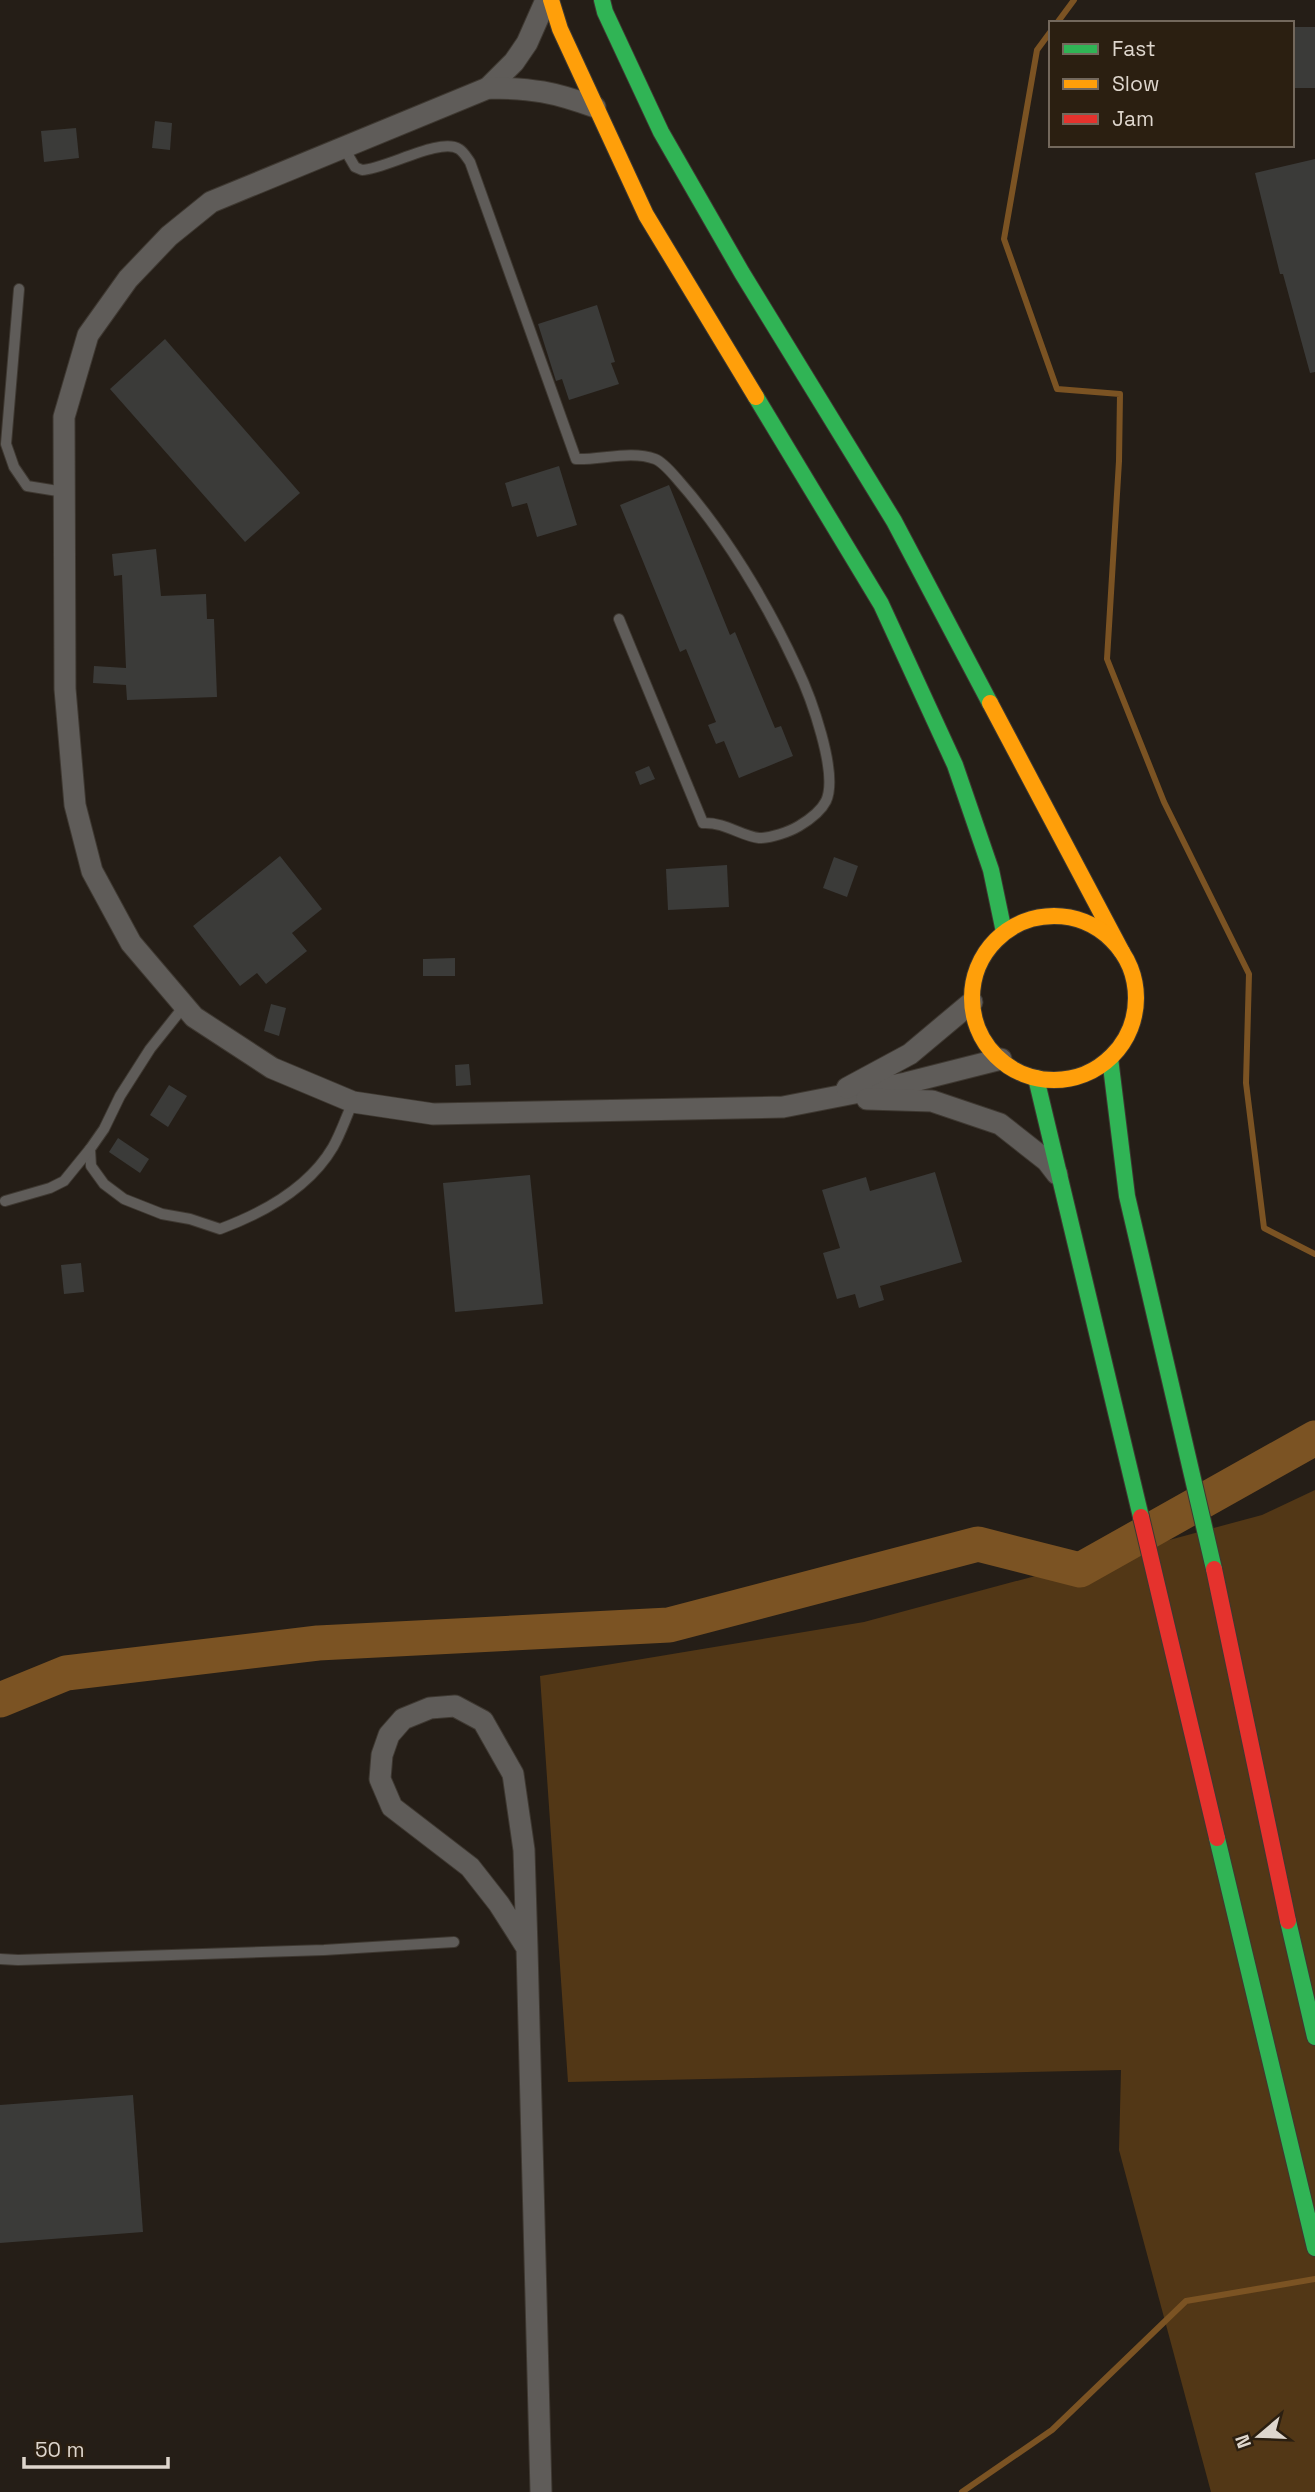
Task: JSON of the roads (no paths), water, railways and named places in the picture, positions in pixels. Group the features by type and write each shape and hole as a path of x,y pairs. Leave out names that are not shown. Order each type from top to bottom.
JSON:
{"street":[{"path":"549,0 514,62 488,88 211,202 169,236 128,279 88,335 64,417 65,689 75,805 92,871 131,943 194,1017 272,1068 353,1102 433,1115 783,1107 906,1083 1001,1059"},
{"path":"549,0 646,215 881,604 955,765 991,870 1004,932"},
{"path":"602,0 661,132 743,273 894,521 1122,952 1132,973 1136,996 1133,1019 1124,1040 1110,1058 1088,1073 1063,1080 1036,1078 1012,1068 992,1051 978,1028 972,1002 975,976 986,952 1004,932 1027,919 1054,915 1080,920 1104,932 1122,952"},
{"path":"488,88 525,88 558,94 595,107"},
{"path":"829,1098 910,1054 972,1002"},
{"path":"1110,1058 1127,1196 1221,1600 1315,2037"},
{"path":"1036,1078 1315,2248"},
{"path":"829,1098 932,1101 1000,1124 1047,1161 1060,1177"},
{"path":"527,1948 499,1904 470,1867 392,1807 380,1779 382,1755 389,1735 403,1719 430,1708 455,1706 484,1721 513,1774 524,1850 527,1948 541,2492"}],"lane":[{"path":"344,148 355,167 362,170 443,146 458,148 464,153 470,162 576,459 595,460 633,454 657,459 671,472 705,510 757,594 797,668 819,722 827,759 827,800 816,814 799,826 759,838 713,823 703,823 619,619"},
{"path":"19,289 6,444 14,467 27,486 64,492"},
{"path":"5,1201 50,1188 64,1181 104,1129 120,1096 150,1049 184,1005"},
{"path":"90,1149 91,1167 104,1184 124,1199 162,1214 190,1219 220,1230 242,1221 299,1187 320,1167 333,1147 353,1102"},
{"path":"0,1959 324,1950 454,1942"}],"waterway":[{"path":"1058,21 1074,0"},
{"path":"1049,34 1037,50 1004,239 1057,389 1120,394 1119,461 1107,659 1164,802 1249,974 1246,1083 1264,1228 1315,1254"},
{"path":"0,1700 66,1673 318,1643 669,1625 978,1544 1080,1570 1315,1438"},
{"path":"962,2492 1052,2430 1186,2301 1315,2279"}]}
